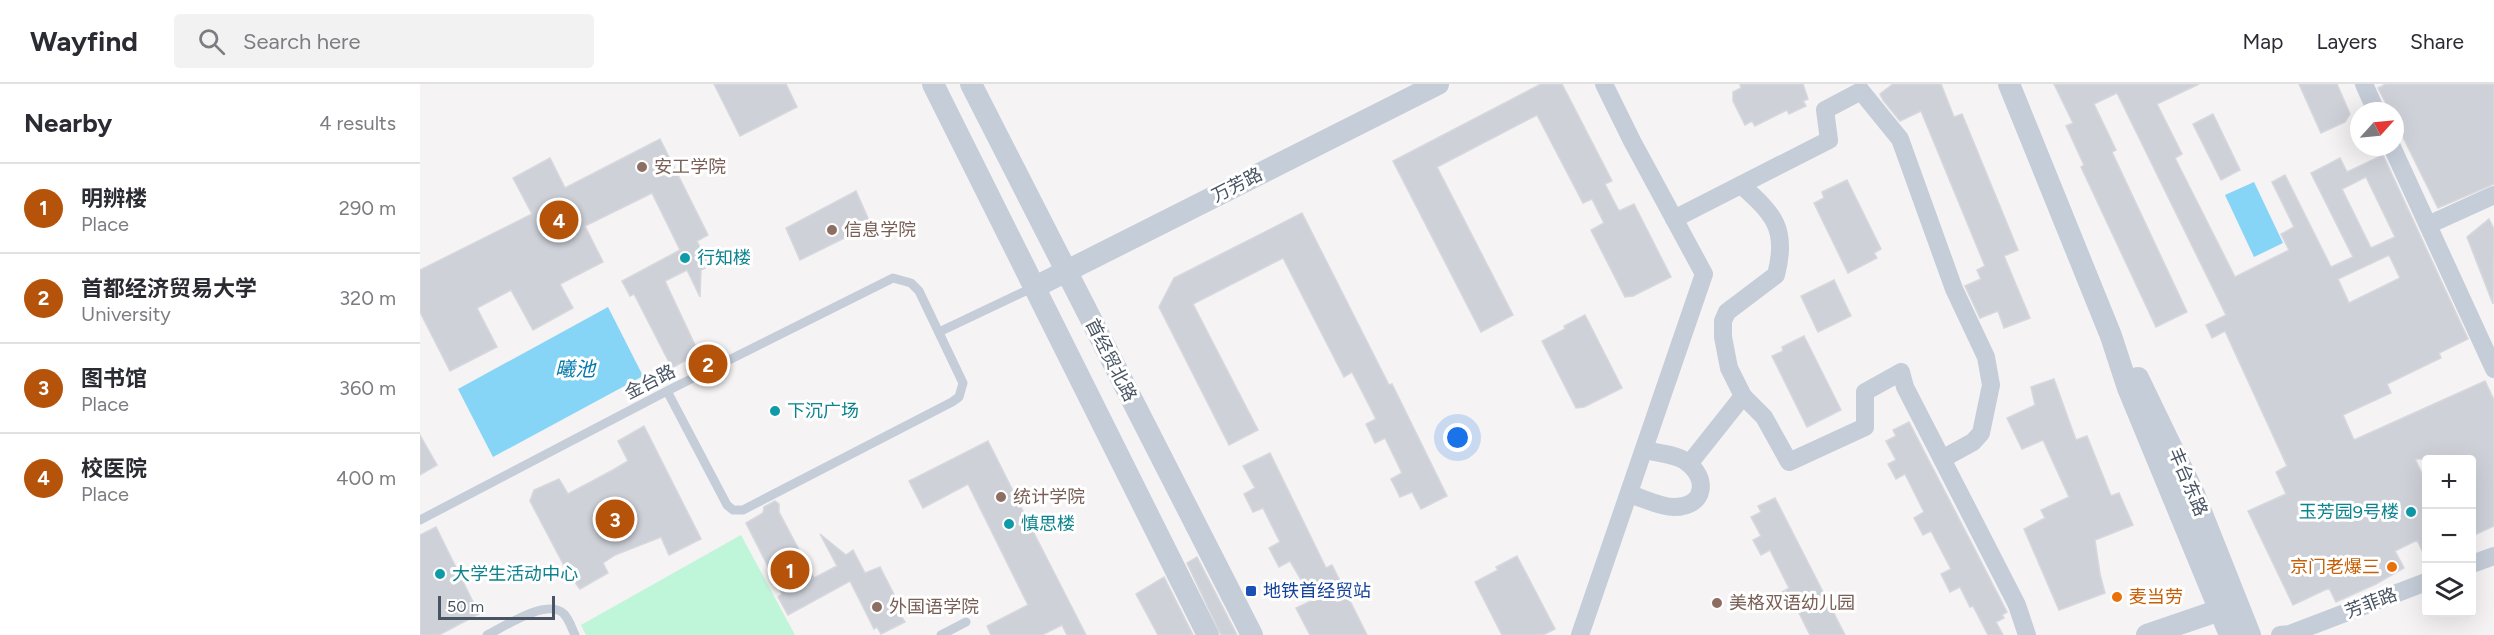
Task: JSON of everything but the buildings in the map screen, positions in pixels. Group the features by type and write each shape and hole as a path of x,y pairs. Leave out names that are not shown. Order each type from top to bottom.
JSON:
{"street":[{"name":"首经贸北路","path":"933,84 1208,635"},
{"name":"首经贸北路","path":"971,84 1252,635"},
{"name":"万芳路","path":"1035,286 1438,84"},
{"path":"1580,635 1704,274 1604,84"},
{"name":"丰台东路","path":"2009,84 2111,336 2128,388 2220,610 2238,635"},
{"path":"2364,84 2372,102"},
{"path":"1674,219 1829,140 1825,110 1861,91 1900,139 1954,290 1986,357 1991,385 1981,433 1973,442 1942,459"},
{"path":"2396,156 2493,366"},
{"path":"1741,185 1761,202 1779,228 1781,257 1776,275 1733,305 1723,321 1723,336 1729,368 1743,396 1764,417 1789,462 1865,427 1865,392 1901,372 1905,387 2017,606 2027,635"},
{"path":"2428,225 2494,195"},
{"name":"丰台东路","path":"2111,336 2141,383 2194,494 2238,635"},
{"path":"1689,464 1743,396"},
{"path":"1629,494 1672,507 1688,506 1696,502 1701,492 1700,479 1694,468 1683,459 1645,450"},
{"path":"2475,563 2494,556"},
{"name":"芳菲路","path":"2280,635 2290,634 2422,584"},
{"path":"2148,635 2220,610"}],"lane":[{"name":"金台路","path":"420,520 667,391 893,278 911,283 919,291 939,332"},
{"path":"667,391 727,505 733,510 743,510 959,397 963,383 939,332 1035,286"},
{"path":"487,635 539,609 552,608 564,614 575,635"},
{"path":"941,635 966,621"}],"green space":[{"path":"741,535 795,635 586,635 581,625"}],"water":[{"path":"2254,182 2283,243 2254,257 2225,195"},
{"name":"曦池","path":"608,307 643,376 493,457 458,389"}],"place":[{"name":"安工学院","path":"642,167"},
{"name":"校医院","path":"559,220"},
{"name":"信息学院","path":"832,230"},
{"name":"行知楼","path":"685,258"},
{"name":"首都经济贸易大学","path":"708,364"},
{"name":"下沉广场","path":"775,411"},
{"name":"统计学院","path":"1001,497"},
{"name":"玉芳园9号楼","path":"2411,512"},
{"name":"图书馆","path":"615,519"},
{"name":"慎思楼","path":"1009,524"},
{"name":"京门老爆三","path":"2392,567"},
{"name":"明辨楼","path":"790,570"},
{"name":"大学生活动中心","path":"440,574"},
{"name":"地铁首经贸站","path":"1251,591"},
{"name":"麦当劳","path":"2117,597"},
{"name":"美格双语幼儿园","path":"1717,603"},
{"name":"外国语学院","path":"877,607"}]}
